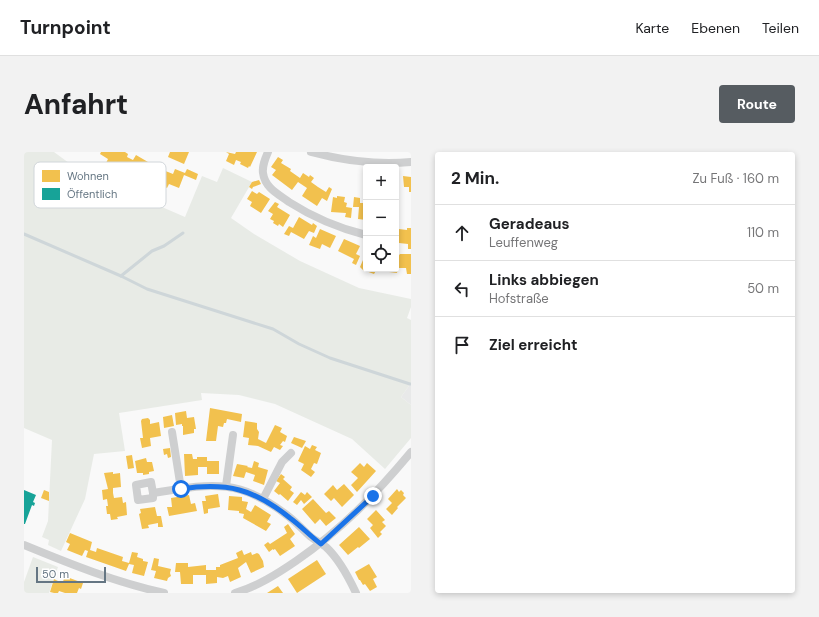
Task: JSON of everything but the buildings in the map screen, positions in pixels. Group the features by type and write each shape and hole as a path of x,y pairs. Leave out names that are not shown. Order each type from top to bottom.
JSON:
{"street":[{"path":"268,152 264,160 263,173 272,191 315,218 343,229 363,234"},
{"path":"311,152 358,162 411,162"},
{"path":"172,432 181,489"},
{"path":"226,486 233,435"},
{"path":"235,593 256,586 321,544 366,504 411,452"},
{"path":"263,499 282,462 291,453"},
{"path":"153,493 206,486 226,486 245,491 263,499 288,516 310,536 330,551 340,564 356,593"},
{"path":"24,545 107,578 164,593"}],"shaded area":[{"path":"24,152 54,152 68,162 34,162 34,208 164,208 185,217 202,176 217,182 223,168 252,182 231,218 254,234 300,261 359,288 411,299 411,307 407,318 411,320 411,383 401,397 411,405 411,438 385,469 352,439 275,404 239,395 201,393 202,400 119,413 125,451 94,454 85,499 61,551 48,545 49,540 42,537 48,521 52,440 24,428"},
{"path":"411,383 411,405 401,397"},
{"path":"33,557 58,567 49,593 24,593 24,582"}],"waterway":[{"path":"121,276 152,251 164,246 183,233"},
{"path":"24,234 121,276 147,289 273,329 299,344 330,358 410,384"}],"route":[{"path":"181,489 200,486 222,486 245,491 263,499 279,509 321,544 373,496"}]}
